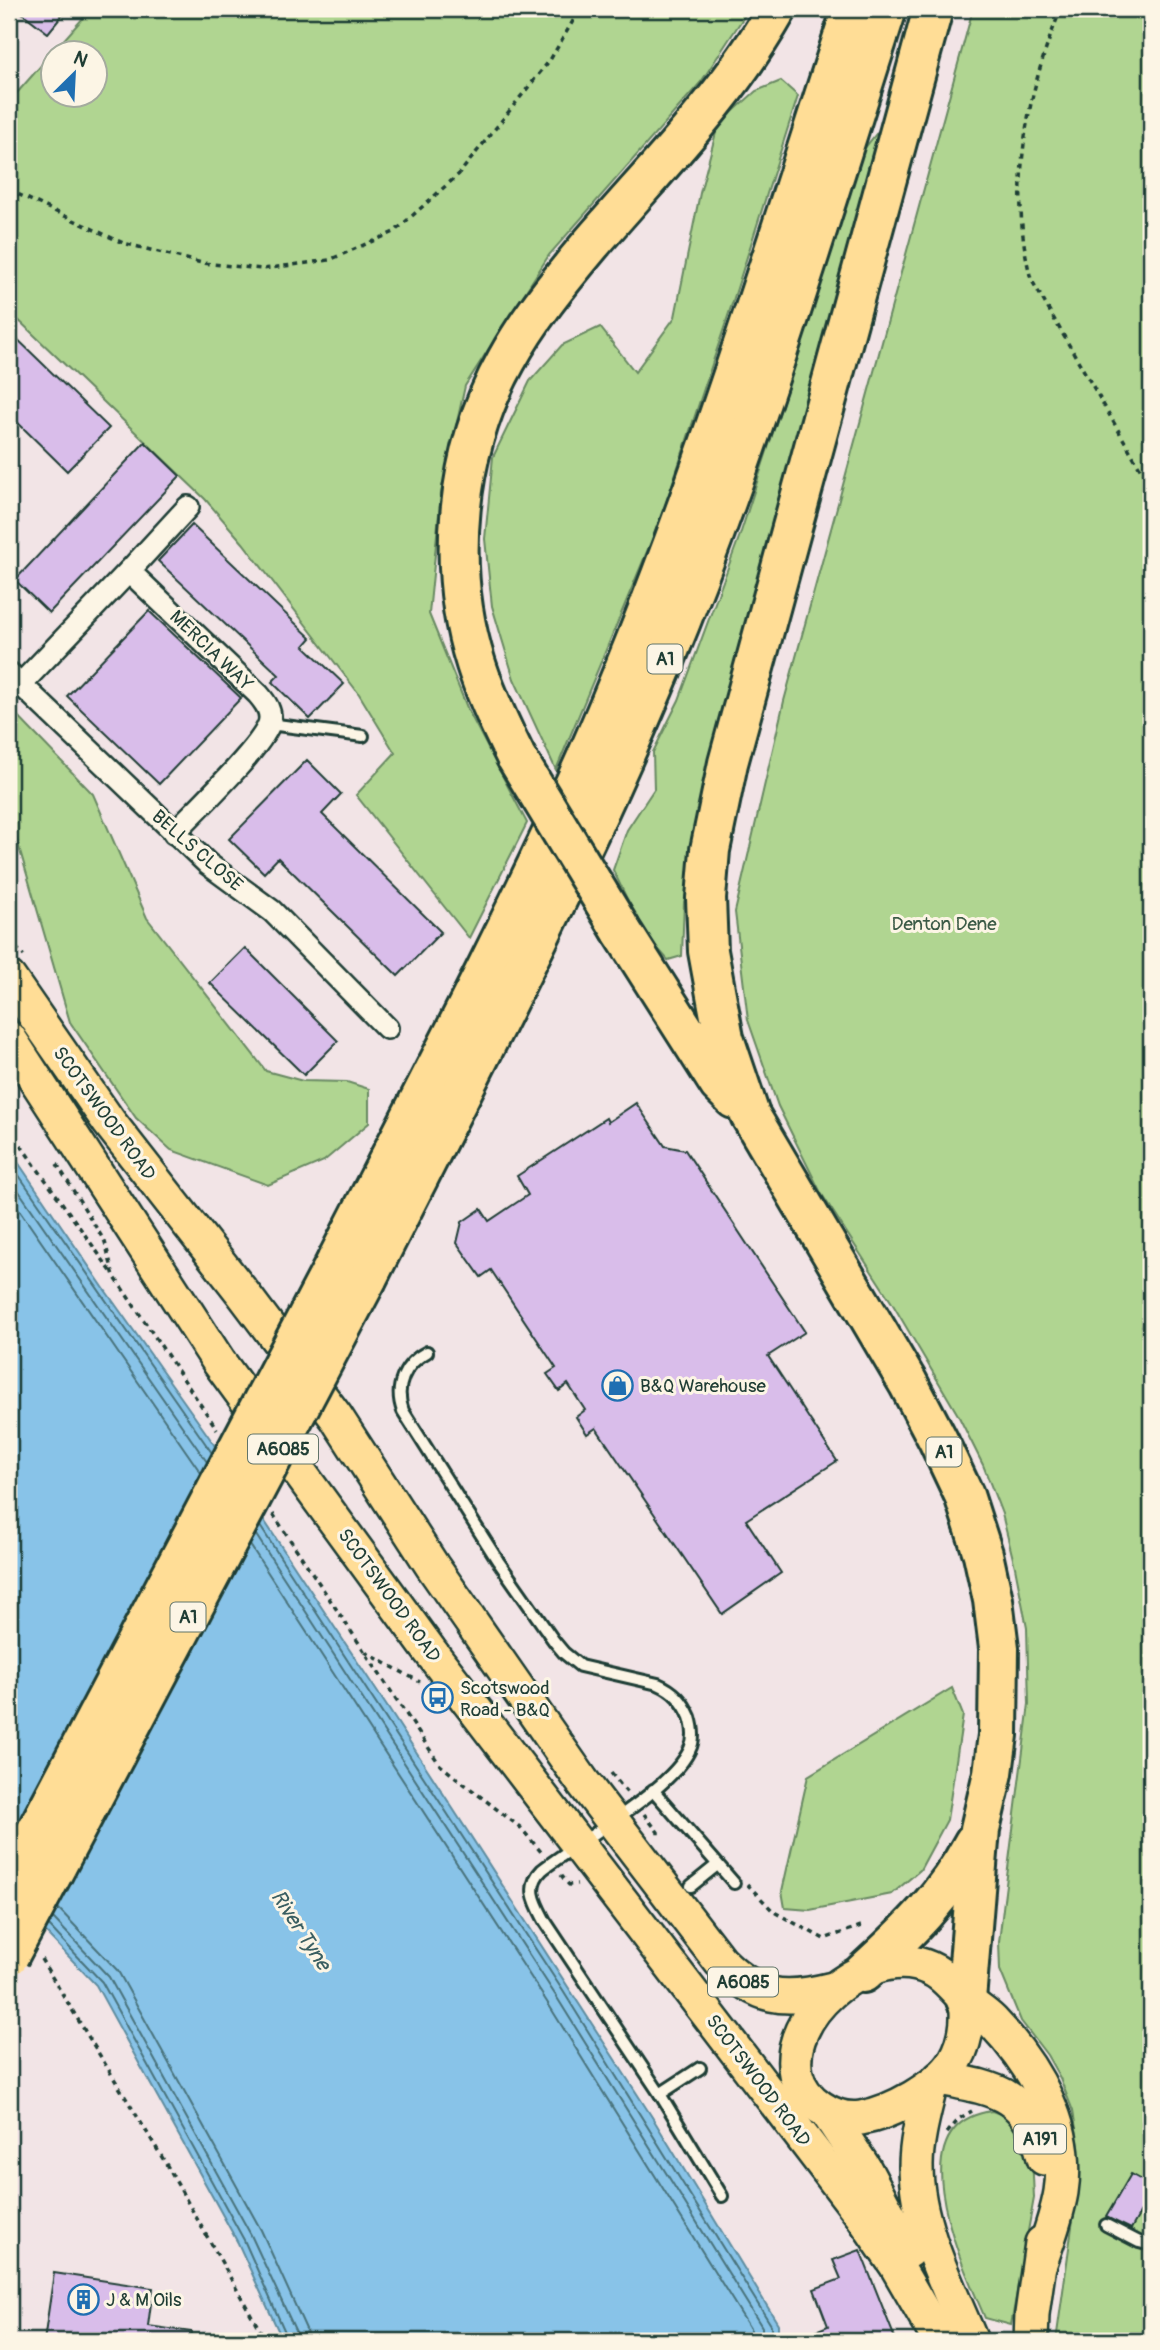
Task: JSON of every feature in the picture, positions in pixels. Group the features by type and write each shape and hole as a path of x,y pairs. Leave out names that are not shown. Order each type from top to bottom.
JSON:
{"highway":[{"name":"A1","path":"750,1115 719,1084 516,757 476,665 461,588 459,550 466,472 475,435 499,374 525,329 590,246 714,104 739,71 777,9"},
{"name":"A1","path":"22,1954 351,1270 586,759 634,645 720,416 852,9"},
{"name":"A1","path":"9,1883 563,889 616,776 665,659 752,429 887,9"},
{"name":"A1","path":"933,9 728,763 710,850 706,898 708,951 724,1038 750,1115 926,1417 964,1495 983,1554 993,1600 999,1648 1000,1691 993,1773 981,1829 966,2000"},
{"name":"A1","path":"848,1981 903,1937 937,1901 960,1869 981,1829"}],"main road":[{"name":"SCOTSWOOD ROAD","path":"9,978 109,1122 336,1417 433,1567 582,1781 720,1961 747,1985 783,1997 805,1996 848,1981"},
{"name":"SCOTSWOOD ROAD","path":"9,1038 219,1362 430,1651 619,1895 876,2235 897,2265 940,2341"},
{"path":"756,2077 794,2098 820,2107 852,2118 869,2116 915,2096 935,2082 953,2064 968,2020 966,2000 946,1978 918,1965 884,1965 848,1981 806,2025 795,2063 798,2082 820,2107 864,2168 901,2236 930,2301 940,2341"},
{"name":"A191","path":"966,2000 989,2018 1020,2054 1039,2083 1055,2121 1063,2168 1061,2190 1040,2263"},
{"path":"935,2082 923,2112 916,2165 919,2199 934,2249 971,2341"},
{"name":"A191","path":"935,2082 972,2084 999,2092 1022,2109 1032,2121 1040,2140 1047,2186 1031,2341"}],"street":[{"path":"15,678 128,571 188,507"},
{"name":"MERCIA WAY","path":"128,571 258,694 267,704 269,724"},
{"name":"BELLS CLOSE","path":"15,678 208,864 272,911 387,1028"},
{"path":"174,833 246,756 269,724"}],"lane":[{"path":"269,724 363,736"},
{"path":"427,1352 407,1367 401,1381 399,1401 403,1411 498,1562 554,1641 580,1666 668,1688 679,1697 692,1724 691,1747 682,1763 653,1790 537,1875 532,1886 545,1922 660,2094 722,2196"},
{"path":"653,1790 734,1883"},
{"path":"691,1886 718,1865"},
{"path":"660,2094 700,2067"},
{"path":"1106,2225 1139,2242 1151,2245"}],"path":[{"path":"9,190 123,243 202,263 263,269 329,260 394,232 459,174 550,60 580,9"},
{"path":"1061,9 1046,43 1032,92 1022,158 1021,206 1026,259 1031,279 1151,487"},
{"path":"9,1129 114,1276"},
{"path":"1143,1327 1151,1302"},
{"path":"734,1883 748,1884 775,1912 824,1939 861,1926"},
{"path":"22,1954 43,1962 165,2162 266,2341"},
{"path":"944,2139 960,2118 977,2109"}],"green space":[{"path":"91,9 749,9 701,82 549,255 465,386 441,494 429,614 468,710 527,823 469,938 356,795 395,753 359,694 243,543 205,499 9,311 9,102 38,69 38,108 108,108 108,38 65,38"},
{"name":"Denton Dene","path":"973,9 1151,9 1151,2341 1056,2341 1078,2184 1079,2147 1073,2111 1060,2078 1047,2055 1021,2021 1000,1970 999,1942 1029,1704 1027,1628 1015,1567 1002,1514 983,1465 958,1415 892,1303 821,1193 778,1106 748,1020 735,912 784,701"},
{"path":"781,81 798,96 732,304 661,518 556,770 514,679 492,606 485,539 493,457 530,381 562,345 600,327 635,372 675,317 700,193 718,125 756,91"},
{"path":"876,134 890,138 684,902 682,956 668,960 643,932 613,870 627,830 654,789 653,752 679,700 740,535 864,149"},
{"path":"9,707 93,794 147,918 266,1071 303,1081 347,1082 369,1089 369,1123 324,1161 268,1185 171,1150 136,1118 70,1022 16,837 9,825"},
{"path":"952,1688 963,1715 947,1820 920,1870 892,1894 810,1910 785,1908 782,1891 808,1776"},
{"path":"992,2111 1008,2117 1032,2155 1034,2198 1011,2325 985,2318 952,2234 944,2201 941,2169 947,2142 963,2122"}],"water":[{"name":"River Tyne","path":"9,1149 209,1437 652,2117 778,2324 778,2341 283,2341 238,2243 96,1985 9,1894"}],"building":[{"path":"17,9 53,9 62,16 48,33"},
{"path":"9,331 109,428 67,471 9,414"},
{"path":"145,442 180,476 49,613 15,580"},
{"path":"192,525 311,638 304,646 344,684 310,719 272,682 279,675 158,561"},
{"path":"149,611 241,698 159,784 67,696"},
{"path":"307,760 341,794 322,814 441,932 398,976 278,858 264,873 229,839"},
{"path":"245,948 338,1041 304,1075 210,983"},
{"path":"636,1103 665,1146 685,1150 805,1332 768,1356 837,1461 746,1520 781,1573 722,1614 596,1428 587,1434 576,1417 585,1410 568,1384 559,1391 547,1374 556,1368 491,1270 481,1277 457,1243 462,1222 481,1209 489,1221 528,1195 517,1176 606,1118 608,1122"},
{"path":"1131,2174 1151,2185 1151,2194 1131,2229 1106,2217"},
{"path":"860,2250 896,2341 791,2341 828,2326 814,2289 841,2279 833,2260"},
{"path":"54,2273 153,2288 148,2326 192,2332 192,2341 44,2341"}],"place":[{"name":"B&Q Warehouse","path":"617,1385"},
{"name":"Scotswood Road - B&Q","path":"437,1698"},
{"name":"J & M Oils","path":"83,2299"}]}
